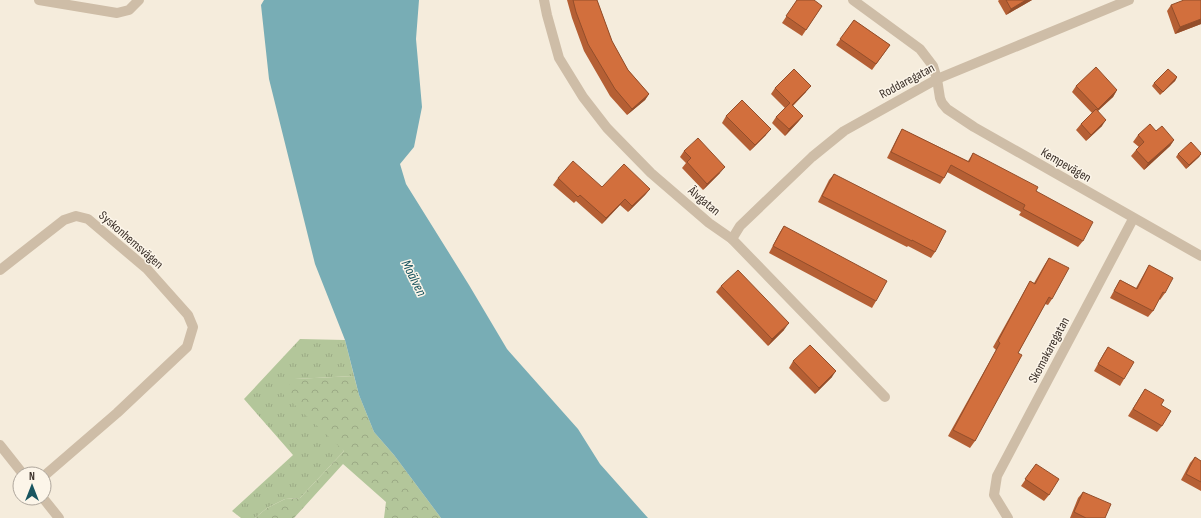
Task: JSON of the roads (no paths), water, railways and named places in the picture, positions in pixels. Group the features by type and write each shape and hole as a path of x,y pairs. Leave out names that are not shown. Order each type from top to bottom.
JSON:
{"street":[{"path":"39,0 117,13 129,10 138,0"},
{"name":"Älvgatan","path":"544,0 559,58 583,97 607,128 651,173 708,223 732,239 885,397"},
{"name":"Kempevägen","path":"853,0 920,48 933,66 940,98 947,109 974,127 1201,256"},
{"name":"Roddaregatan","path":"732,239 740,226 806,162 844,131 937,79 1129,0"},
{"name":"Syskonhemsvägen","path":"0,270 64,220 76,216 88,219 147,269 188,315 193,327 187,347 117,413 52,469"},
{"name":"Skomakaregatan","path":"1008,518 994,495 997,476 1133,218"},
{"path":"0,445 17,466"},
{"path":"50,506 60,518"}],"water":[{"name":"Moälven","path":"264,0 419,0 416,39 422,107 414,147 400,164 406,184 507,349 578,429 600,464 648,518 441,518 394,455 374,432 359,395 345,340 315,264 269,79 261,5"}]}
